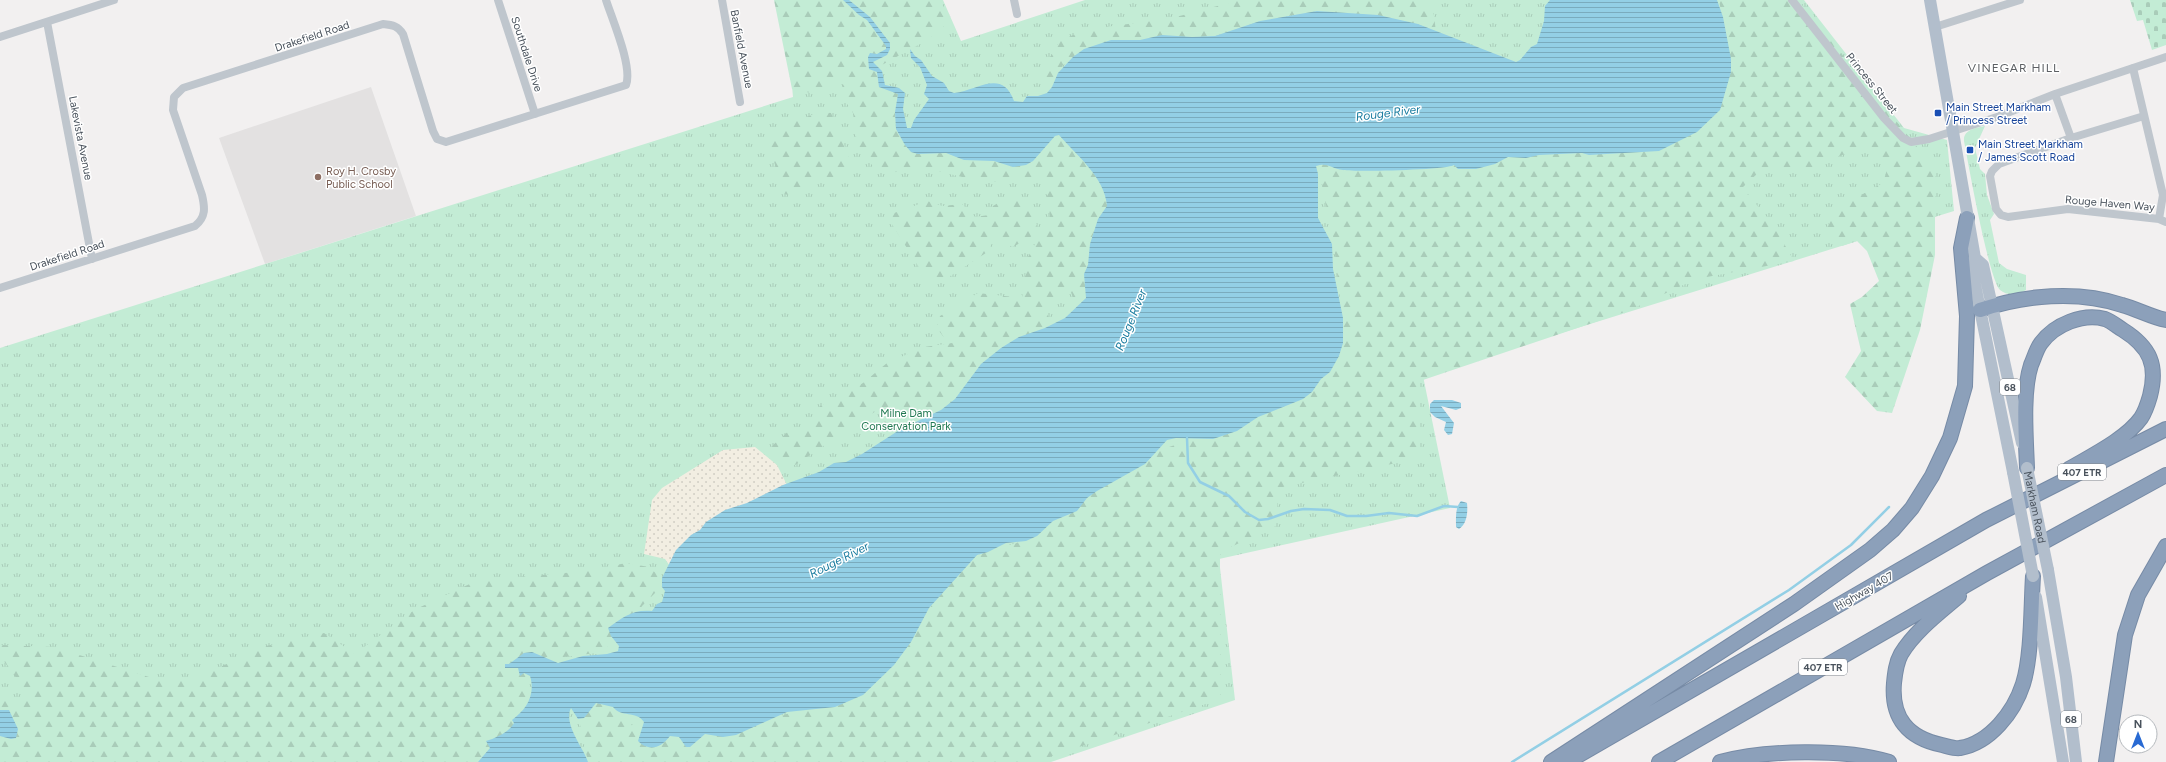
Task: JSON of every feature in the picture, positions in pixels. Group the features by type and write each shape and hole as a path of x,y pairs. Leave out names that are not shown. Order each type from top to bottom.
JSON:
{"highway":[{"path":"1551,762 1794,604 1870,550 1893,530 1912,508 1932,476 1950,438 1964,386 1967,316 1961,248 1967,218"},
{"path":"1986,308 2052,296 2091,297 2122,305 2166,320"},
{"path":"1997,515 2126,433 2141,418 2148,403 2154,374 2149,353 2133,336 2106,319 2084,317 2061,326 2041,343 2031,367 2028,385 2026,422 2027,468"},
{"name":"Highway 407","path":"1567,762 1997,515 2166,429"},
{"name":"407 ETR","path":"1659,762 1987,573 2166,475"},
{"path":"2106,762 2125,635 2138,595 2166,546"},
{"path":"1987,573 1927,623 1902,654 1895,671 1893,697 1896,713 1910,731 1932,743 1959,748 1985,738 2010,712 2023,684 2028,649 2033,576"},
{"path":"1720,762 1766,754 1802,753 1838,754 1889,762"}],"main road":[{"path":"1930,0 1952,130"},
{"name":"68","path":"1952,130 1967,218"},
{"name":"Markham Road","path":"1967,218 1975,258 1983,265 1986,308 2013,472 2033,576 2063,762"},
{"name":"Markham Road","path":"1986,308 2027,468 2048,570 2066,677 2076,762"}],"street":[{"path":"0,37 114,0"},
{"name":"Southdale Drive","path":"498,0 535,114"},
{"name":"Drakefield Road","path":"0,288 195,226 201,221 205,208 173,110 176,95 179,90 383,24 392,25 398,27 403,34 429,123 437,139 443,142 626,85 628,79 627,65 606,0"},
{"name":"Banfield Avenue","path":"722,0 740,102"},
{"path":"1014,0 1017,14"},
{"name":"Princess Street","path":"1792,0 1884,118 1903,138 1915,142 1997,117 2055,94 2166,57"},
{"path":"1935,27 2020,0"},
{"name":"Lakevista Avenue","path":"47,22 92,259"},
{"name":"Rouge Haven Way","path":"2133,68 2144,116 2151,135 2163,195 2163,221 2068,209 2008,217 2001,215 1996,209 1990,176 1992,171 1999,164 2071,138 2144,116"},
{"path":"2055,94 2071,138"}],"shaded area":[{"name":"Roy H. Crosby Public School","path":"371,87 416,216 265,264 219,138"}],"green space":[{"path":"774,0 941,0 949,22 929,39 880,66 879,87 898,94 895,112 896,129 941,153 950,154 964,160 994,161 1013,167 1033,161 1059,135 1082,158 1096,176 1105,196 1107,206 1098,219 1090,244 1088,265 1084,275 1086,298 1077,307 1070,290 1047,313 1051,324 1001,348 981,364 963,390 950,404 934,412 921,408 886,428 879,409 789,469 780,464 772,446 792,428 803,427 811,421 820,406 863,383 887,363 924,347 959,342 945,339 937,328 940,316 978,293 1022,298 1028,257 1050,216 1044,176 1013,181 983,182 929,169 885,173 868,162 857,143 853,113 843,97 843,76 832,84 811,93 792,89"},
{"name":"Milne Dam Conservation Park","path":"784,0 943,0 961,41 1085,0 1804,0 1904,128 1947,140 1954,211 1423,376 1450,508 1219,559 1235,700 1051,762 0,762 0,348 793,97"},
{"path":"1240,0 1429,0 1434,16 1436,32 1418,24 1317,11 1260,21 1215,36 1134,40 1084,49 1063,65 1043,93 1044,67 1060,41 1084,30 1172,18"},
{"path":"1719,0 1798,0 1935,169 1935,255 1920,330 1892,413 1877,411 1845,377 1861,351 1850,304 1862,297 1879,281 1867,251 1857,241 1842,246 1828,227 1832,211 1883,183 1888,166 1862,147 1808,169 1759,172 1742,188 1772,223 1794,261 1696,279 1628,311 1420,381 1420,458 1278,488 1276,526 1220,552 1220,699 1035,762 588,762 577,710 607,694 634,728 647,734 673,738 730,724 773,718 859,693 885,674 938,596 977,555 1026,540 1056,522 1101,480 1141,457 1234,424 1308,378 1340,353 1343,325 1332,227 1323,194 1321,162 1726,39"},
{"path":"2130,0 2166,0 2166,45 2152,50 2143,20 2137,21"},
{"path":"819,112 831,113 853,167 848,176 830,180 817,178 799,197 784,194 768,142 774,130"},
{"path":"1985,126 1975,148 1980,169 1985,174 1987,195 1994,214 1990,220 1999,263 2007,269 2026,275 2026,290 2016,294 2003,292 1995,282 1979,220 1964,141 1964,137 1968,132 1975,128"},
{"path":"1008,197 1023,197 1037,225 1032,236 1013,247 993,239 989,251 941,282 927,280 890,221 894,213 928,201 942,206 962,204 975,217 989,215 993,206"},
{"path":"626,563 649,567 666,582 642,606 626,637 596,653 556,658 529,669 530,683 528,697 518,721 510,732 482,762 0,762 0,695 15,710 26,691 0,656 0,645 54,647 168,683 196,678 266,646 324,633 355,654 414,610 476,581 587,571"}],"sand":[{"path":"755,447 777,465 789,489 670,566 665,559 644,554 652,500 662,488 723,450"}],"water":[{"name":"Rouge River","path":"843,0 849,0 870,17 890,43 890,49 887,55 873,62 882,71 885,85 899,88 905,93 903,109 907,128 911,128 914,120 929,99 924,94 927,85 920,67 911,58 910,49 915,56 921,60 932,76 944,83 949,91 954,93 996,83 1009,91 1014,101 1023,102 1027,96 1038,96 1047,93 1052,87 1058,73 1073,57 1084,49 1111,40 1140,40 1162,35 1192,37 1215,36 1260,21 1317,11 1378,15 1418,24 1516,62 1520,60 1531,47 1537,44 1544,21 1545,6 1550,0 1717,0 1723,17 1731,59 1731,72 1720,110 1697,132 1659,151 1589,155 1582,153 1539,155 1526,158 1508,157 1495,164 1476,169 1458,169 1454,165 1448,167 1419,169 1351,171 1327,165 1316,166 1318,174 1318,218 1332,244 1333,269 1343,318 1343,343 1339,356 1330,372 1321,379 1312,392 1303,399 1258,417 1237,431 1213,439 1176,438 1167,440 1145,464 1097,491 1087,498 1077,511 1053,521 1037,536 1026,541 1006,543 988,552 977,555 929,608 911,642 894,665 863,695 835,707 787,712 736,735 723,737 705,734 690,747 686,747 679,737 670,736 659,746 646,747 638,741 644,722 641,718 620,712 613,707 596,703 584,718 578,719 571,708 569,714 572,728 588,762 478,762 490,748 486,741 506,732 512,726 514,723 512,720 522,712 531,696 532,683 530,676 524,673 520,676 518,668 505,668 505,664 509,664 524,653 532,652 558,663 583,656 607,654 618,651 619,646 611,636 608,628 628,615 639,611 652,611 657,604 662,602 665,591 662,587 662,578 676,550 691,535 700,530 706,522 725,510 747,503 783,485 819,472 834,463 846,462 862,454 901,429 941,410 955,399 981,364 1001,348 1019,337 1045,328 1065,318 1086,298 1084,274 1088,265 1090,244 1098,219 1107,206 1101,185 1089,167 1059,135 1055,136 1033,161 1026,165 1013,167 994,161 964,160 946,153 918,154 911,152 905,145 896,129 895,112 898,94 879,87 877,72 869,69 868,57 870,53 877,54 886,49 886,46 867,20 859,15"},
{"path":"1434,400 1452,400 1461,403 1461,408 1456,410 1441,406 1454,423 1452,434 1448,435 1444,430 1446,422 1435,417 1430,412 1430,404"},
{"path":"1461,501 1467,503 1467,510 1464,524 1459,529 1456,527 1456,513"},
{"path":"0,710 9,710 18,729 16,738 11,739 0,736"}],"waterway":[{"path":"1187,438 1188,463 1200,482 1229,496 1245,512 1259,520 1304,509 1330,510 1347,516 1366,516 1389,513 1417,516 1444,506 1458,507"},
{"path":"1512,762 1789,590 1851,545 1889,507"}],"place":[{"name":"Main Street Markham / Princess Street","path":"1938,113"},
{"name":"Main Street Markham / James Scott Road","path":"1970,150"},
{"name":"Roy H. Crosby Public School","path":"318,177"}],"district":[{"name":"VINEGAR HILL","path":"2014,68"}]}
